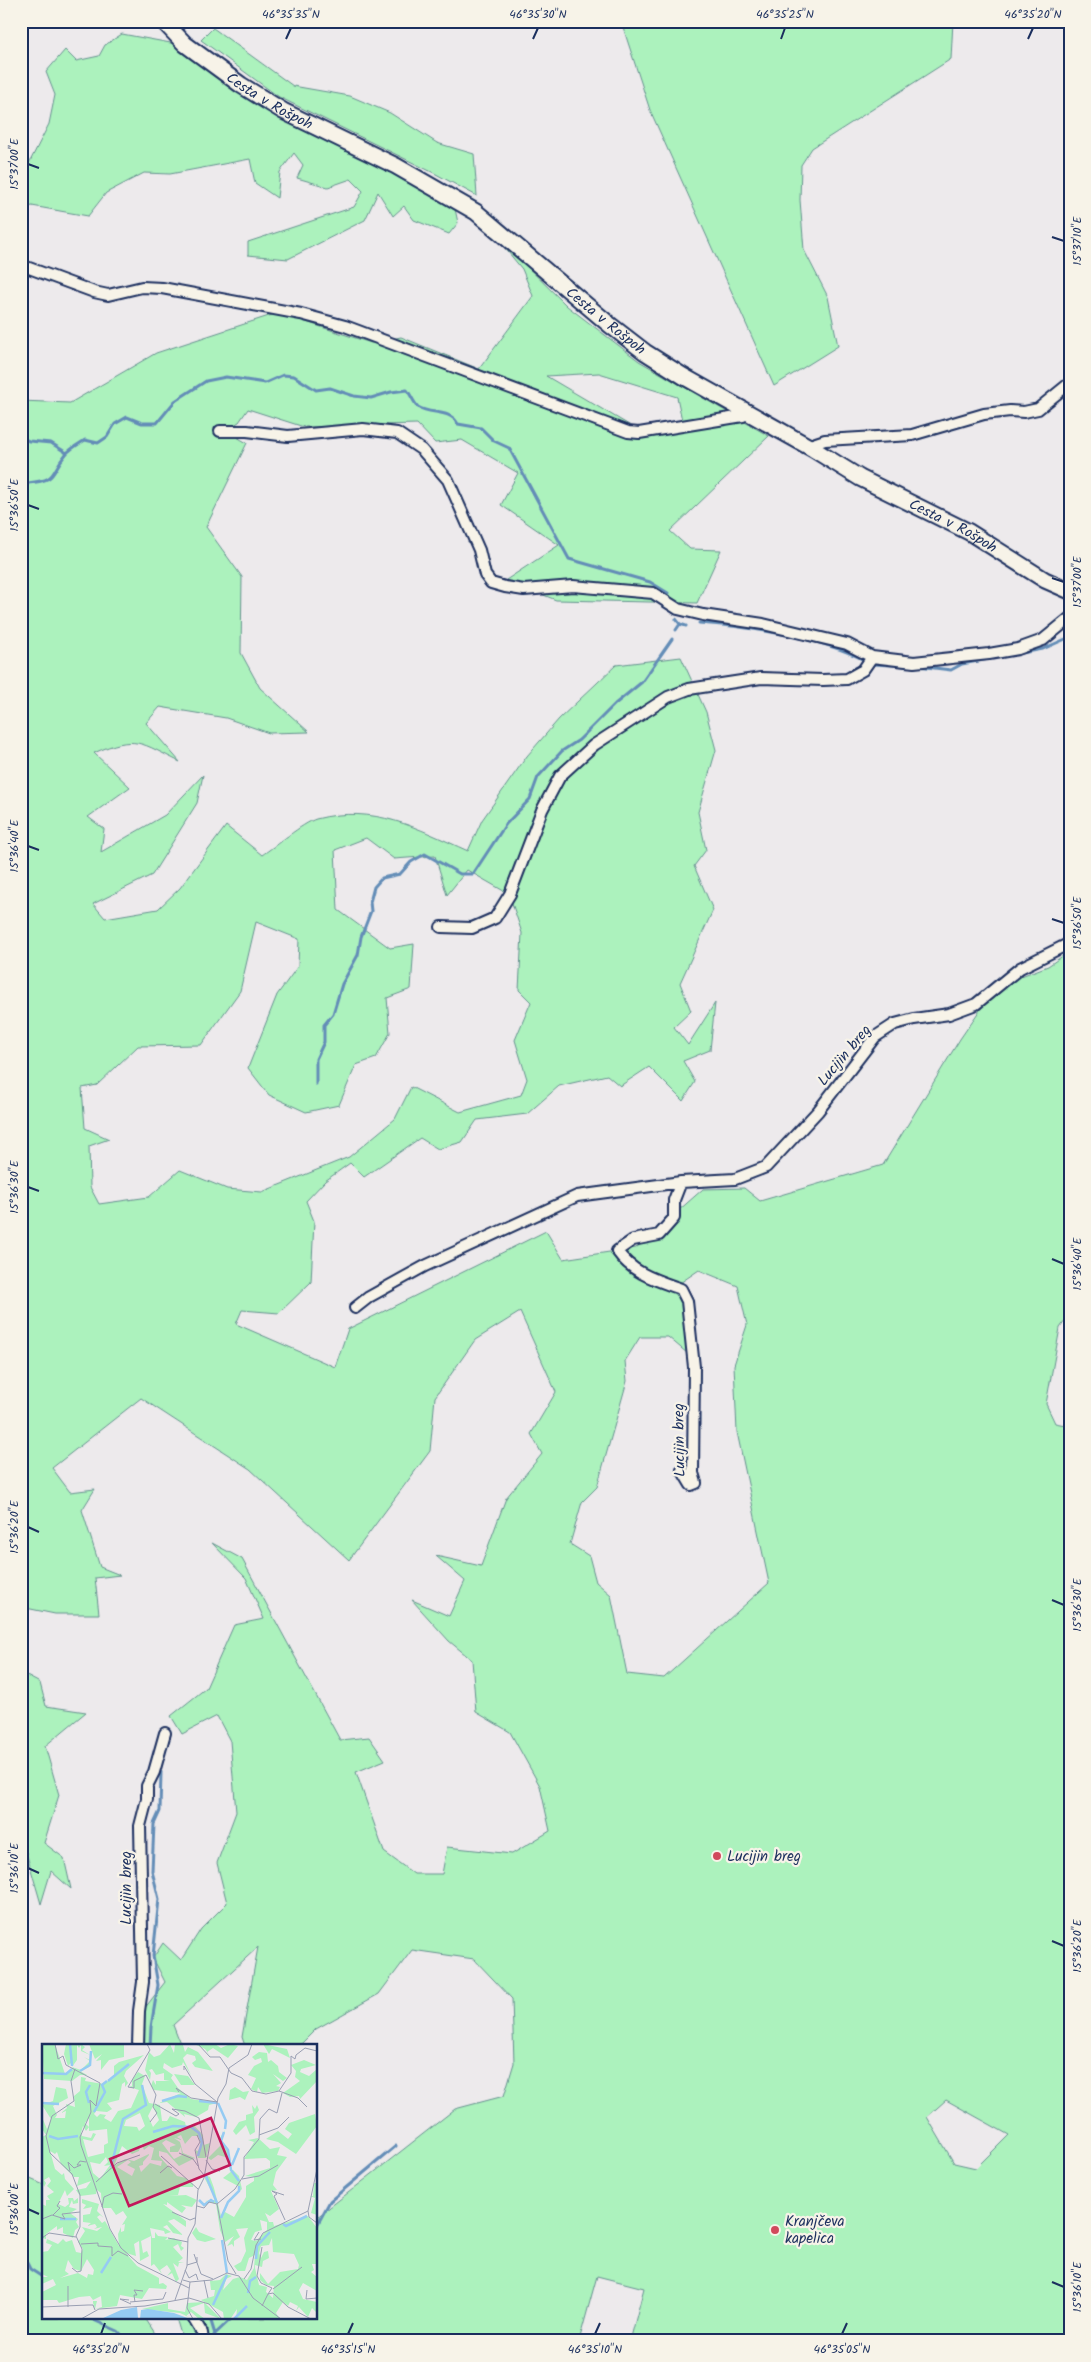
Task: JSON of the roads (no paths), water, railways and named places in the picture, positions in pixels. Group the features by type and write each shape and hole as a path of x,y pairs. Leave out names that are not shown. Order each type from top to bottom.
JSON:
{"street":[{"name":"Cesta v Rošpoh","path":"163,21 193,50 241,86 283,111 396,166 476,212 645,352 746,413 807,446 860,478 969,532 1045,580 1070,591"},
{"path":"21,265 94,292 108,295 142,287 162,288 345,326 444,365 498,382 628,432 639,433 743,416 746,413"},
{"path":"807,446 825,440 912,435 984,414 1010,411 1024,412 1038,409 1070,383"},
{"path":"220,431 247,431 272,436 363,429 397,433 422,450 448,480 476,542 485,574 491,583 524,590 573,586 653,593 678,609 703,615 763,624 847,644 872,656 914,662 1018,649 1043,640 1070,618"},
{"path":"441,927 472,928 495,918 510,894 542,810 560,776 594,745 668,697 689,689 761,678 847,679 863,670 872,656"},
{"name":"Lucijin breg","path":"355,1308 369,1297 426,1266 577,1196 681,1182 735,1179 766,1166 818,1111 875,1037 895,1024 949,1014 976,1004 1020,968 1070,943"},
{"name":"Lucijin breg","path":"681,1182 674,1200 674,1218 660,1235 633,1240 617,1251 625,1263 642,1275 680,1289 687,1302 694,1367 692,1445 693,1473 696,1483 691,1486 682,1470"},
{"name":"Lucijin breg","path":"138,2044 139,2011 143,1982 140,1826 147,1799 147,1786 154,1772 165,1734"},
{"path":"194,2320 202,2333 203,2341"}],"waterway":[{"path":"21,496 28,483 49,478 68,452 85,440 98,443 107,437 115,424 127,417 142,423 157,423 175,401 206,381 226,377 265,383 283,375 294,376 316,390 330,388 354,396 371,398 391,392 407,390 418,407 450,416 458,424 481,428 494,441 509,448 569,559 650,582 668,593"},
{"path":"21,438 29,441 51,443 67,453"},
{"path":"676,619 680,624 686,626"},
{"path":"699,623 761,630 806,639 847,652 864,660"},
{"path":"676,630 680,624"},
{"path":"918,666 951,670 962,664 1043,649 1070,637"},
{"path":"316,1084 316,1059 324,1042 324,1025 333,1014 342,984 358,955 361,937 371,911 370,902 374,887 382,878 400,874 411,862 425,854 460,874 473,874 506,824 530,799 538,777 562,751 579,740 615,704 642,682 672,639"},
{"path":"873,664 909,666"},
{"path":"150,2044 158,1985 153,1956 159,1899 152,1871 154,1824 160,1811 161,1772"},
{"path":"318,2223 330,2201 396,2146"},
{"path":"21,2251 30,2269 42,2277"},
{"path":"93,2320 118,2331 127,2341"},
{"path":"211,2320 217,2341"},
{"path":"214,2335 230,2320"}],"place":[{"name":"Lucijin breg","path":"717,1856"},
{"name":"Kranjčeva kapelica","path":"775,2230"}]}
